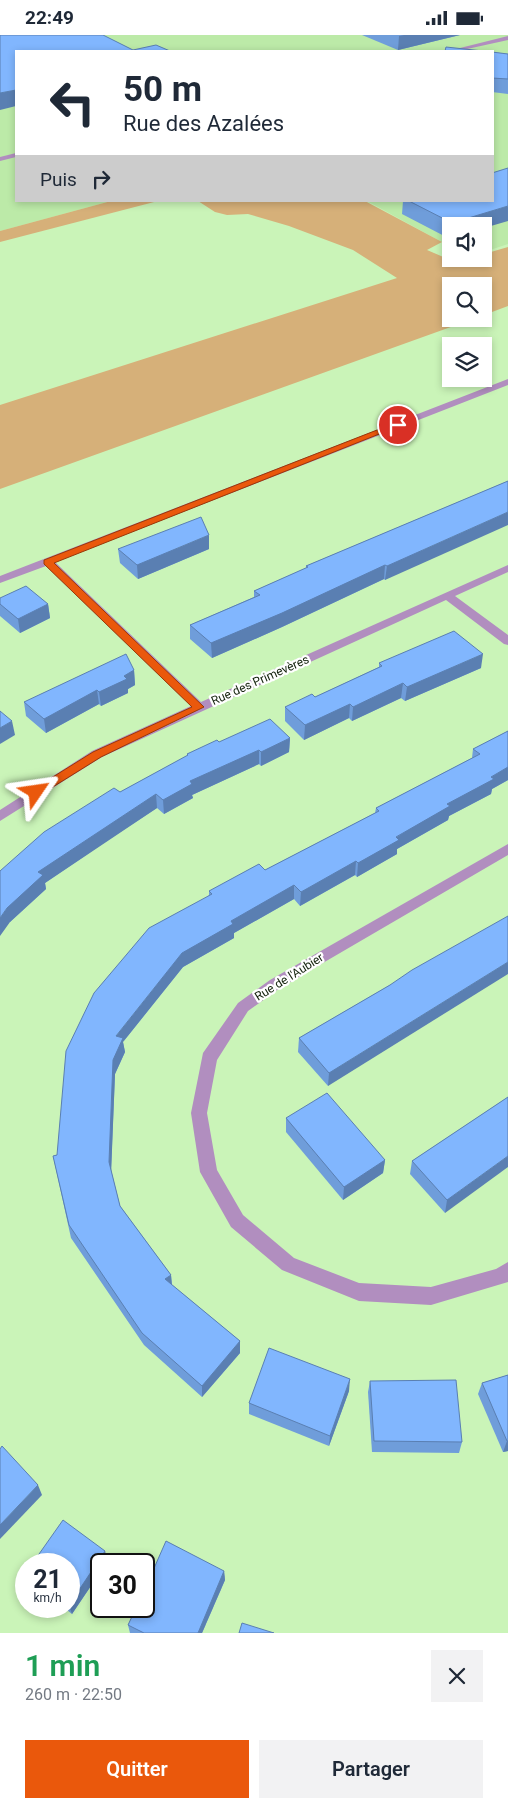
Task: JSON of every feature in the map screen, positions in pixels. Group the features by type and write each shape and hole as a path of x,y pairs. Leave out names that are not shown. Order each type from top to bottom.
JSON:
{"street":[{"path":"455,50 508,38"},
{"path":"0,159 15,155"},
{"path":"0,580 508,382"},
{"path":"48,562 199,707"},
{"name":"Rue des Primevères","path":"0,816 97,755 508,568"},
{"path":"447,596 508,641"},
{"name":"Rue de l'Aubier","path":"508,849 275,983 243,1007 209,1058 198,1113 209,1172 237,1221 288,1264 359,1292 431,1296 501,1275 508,1271"}],"shaded area":[{"path":"0,35 508,35 508,244 492,249 492,217 442,217 442,242 369,202 494,202 494,50 15,50 15,202 107,202 0,231"},
{"path":"107,202 154,202 0,242 0,231"},
{"path":"200,202 367,202 442,242 427,250 442,256 442,267 492,267 492,252 508,247 508,306 492,312 492,277 442,277 442,327 451,327 0,489 0,405 397,278 353,250 289,226 248,214 227,215 215,212"}],"building":[{"path":"0,35 103,35 133,50 15,50 15,90 0,93"},
{"path":"156,45 168,50 133,50"},
{"path":"446,47 474,50 445,50"},
{"path":"494,52 508,54 508,79 494,78"},
{"path":"508,168 508,206 472,217 442,218 411,202 494,202 494,172"},
{"path":"508,481 508,512 211,643 190,625 260,595 254,591 308,567 306,566"},
{"path":"201,517 209,535 137,565 118,549"},
{"path":"26,586 48,604 18,619 0,604 0,598"},
{"path":"454,631 483,654 407,687 403,683 353,707 350,704 305,725 285,707 312,694 315,697 382,666 379,663"},
{"path":"126,654 134,670 124,676 127,679 99,692 97,690 44,719 24,702"},
{"path":"0,711 12,721 0,728"},
{"path":"270,719 290,738 190,781 192,784 163,800 156,794 38,872 43,875 7,908 0,918 0,871 44,832 114,788 120,792 187,754"},
{"path":"508,731 508,767 491,777 494,779 447,804 450,806 396,837 399,840 358,863 356,861 301,892 294,885 231,921 233,924 182,953 116,1036 123,1038 113,1060 109,1162 120,1206 171,1275 165,1279 240,1341 202,1386 142,1333 69,1225 53,1156 57,1155 66,1051 94,993 149,928 212,894 209,891 259,864 265,870 379,811 376,808 480,754 473,749"},
{"path":"508,916 508,962 329,1073 299,1038 390,985 412,970"},
{"path":"327,1093 385,1160 344,1187 286,1118"},
{"path":"508,1097 508,1156 447,1200 412,1161"},
{"path":"269,1348 350,1379 330,1436 249,1403"},
{"path":"508,1375 508,1441 507,1441 482,1383"},
{"path":"456,1380 462,1442 374,1441 370,1381"},
{"path":"2,1446 38,1485 0,1525 0,1449"},
{"path":"63,1520 105,1551 104,1553 90,1553 90,1574 80,1588 80,1553 40,1553"},
{"path":"166,1541 224,1571 198,1633 144,1633 128,1625 131,1618 155,1618 155,1566"},
{"path":"242,1623 274,1633 239,1633"}],"route":[{"path":"36,792 97,755 199,707 48,562 398,425"}]}
